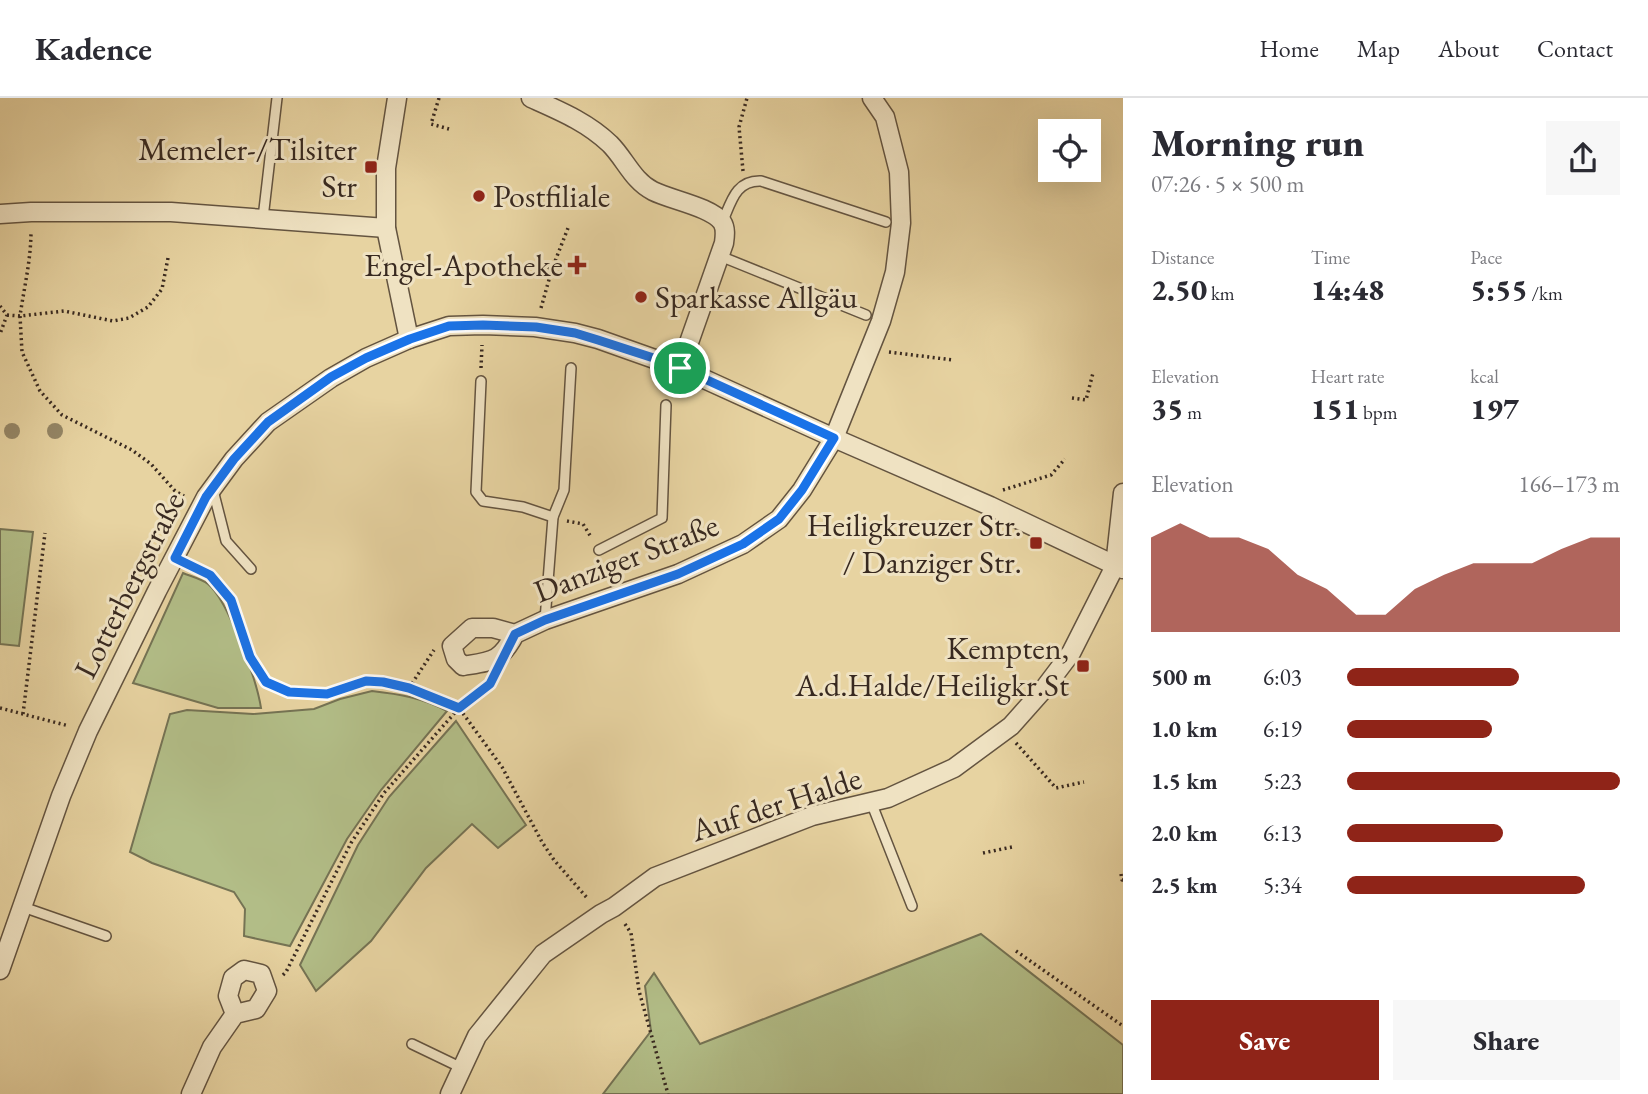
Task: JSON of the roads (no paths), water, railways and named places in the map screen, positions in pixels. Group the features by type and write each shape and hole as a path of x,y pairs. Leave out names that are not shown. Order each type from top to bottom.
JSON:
{"street":[{"path":"397,98 386,168 386,228 410,339"},
{"path":"531,98 586,124 611,145 630,172 651,190 709,212 722,223 725,233 720,256 680,368"},
{"name":"Danziger Straße","path":"515,634 493,628 472,628 452,646 456,659 463,666 489,662 505,652 515,634 545,620 678,574 743,544 779,519 802,490 834,438 881,320 895,272 901,223 899,172 885,117 873,98"},
{"path":"0,214 171,212 386,228"},
{"name":"Lotterbergstraße","path":"0,970 61,796 88,730 212,488 268,422 331,377 410,339 449,326 536,327 575,333 680,368 990,506 1119,567"},
{"path":"1119,567 1123,493"},
{"name":"Auf der Halde","path":"450,1094 477,1036 544,954 655,877 812,816 888,798 954,768 1005,731 1043,690 1071,653 1119,567"},
{"path":"191,1094 212,1047 235,1014 256,1009 267,992 261,974 244,970 233,978 228,996 235,1014"}],"lane":[{"path":"263,218 277,98"},
{"path":"722,223 736,190 752,181 761,181 886,222"},
{"path":"720,256 866,315"},
{"path":"545,620 553,517 564,490 572,368"},
{"path":"481,381 476,492 483,501 523,507 553,517"},
{"path":"599,550 662,518 666,405"},
{"path":"212,488 226,541 251,569"},
{"path":"871,802 912,905"},
{"path":"23,907 106,936"},
{"path":"412,1044 462,1068"}],"place":[{"name":"Memeler-/Tilsiter Str","path":"371,167"},
{"name":"Postfiliale","path":"479,196"},
{"name":"Engel-Apotheke","path":"577,265"},
{"name":"Sparkasse Allgäu","path":"641,297"},
{"name":"Heiligkreuzer Str. / Danziger Str.","path":"1036,543"},
{"name":"Kempten, A.d.Halde/Heiligkr.St","path":"1083,666"}]}
